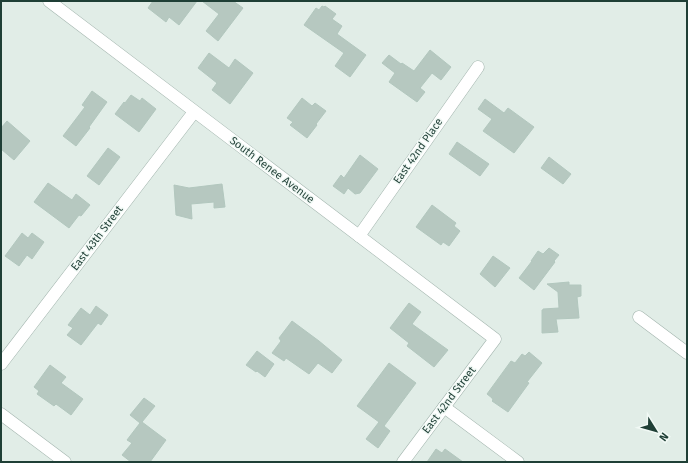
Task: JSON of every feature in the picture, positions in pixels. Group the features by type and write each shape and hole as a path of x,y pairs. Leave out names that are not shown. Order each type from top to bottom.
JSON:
{"street":[{"name":"South Renee Avenue","path":"49,1 495,339"},
{"name":"East 42nd Place","path":"359,236 478,67"},
{"name":"East 43th Street","path":"1,364 194,112"},
{"path":"639,317 687,353"},
{"name":"East 42nd Street","path":"404,462 495,339"},
{"path":"444,407 518,462"},
{"path":"1,414 65,462"}],"building":[{"path":"153,1 197,1 179,25 169,17 166,22 148,8"},
{"path":"202,1 233,1 243,8 218,41 206,31 219,14"},
{"path":"322,6 325,6 336,14 332,19 342,26 337,34 366,55 350,77 335,66 344,53 304,25 316,8 319,10"},
{"path":"430,50 451,67 441,80 432,73 420,88 425,92 417,102 389,82 395,73 382,63 389,55 414,71"},
{"path":"209,53 229,68 235,59 253,73 230,104 212,90 217,83 198,68"},
{"path":"92,91 107,102 76,146 63,136 85,107 82,105"},
{"path":"131,95 140,101 142,98 156,109 139,132 115,114"},
{"path":"302,98 312,106 315,103 326,111 307,138 290,125 293,122 287,118"},
{"path":"485,99 504,113 508,108 534,127 514,153 483,131 492,119 478,109"},
{"path":"7,121 30,141 14,160 1,149 1,128"},
{"path":"457,142 489,164 480,176 449,154"},
{"path":"108,148 120,157 99,185 87,176"},
{"path":"360,155 378,169 360,193 355,194 348,188 344,194 333,186 341,175 344,178"},
{"path":"549,157 571,174 563,184 541,168"},
{"path":"48,183 72,200 76,194 90,205 81,216 79,215 69,228 34,202"},
{"path":"222,184 225,207 214,208 214,202 191,204 192,219 176,215 174,185 189,188"},
{"path":"432,205 456,223 454,226 460,231 449,246 443,242 441,245 416,227"},
{"path":"22,233 28,238 32,233 44,242 32,259 27,255 19,266 5,256"},
{"path":"549,248 559,255 534,290 519,278 538,251 543,254"},
{"path":"493,256 510,268 495,287 480,274"},
{"path":"569,282 569,285 581,285 581,296 577,297 579,318 556,319 558,332 542,333 542,310 559,308 558,292 547,284"},
{"path":"409,303 421,312 412,324 448,350 434,367 407,346 409,343 390,328"},
{"path":"96,306 108,315 101,325 98,323 81,345 67,335 73,328 68,325 81,308 90,315"},
{"path":"292,321 342,360 332,373 318,363 309,374 286,358 284,361 272,353 281,341 279,338"},
{"path":"257,351 274,364 265,377 246,365"},
{"path":"529,352 542,363 527,382 529,383 508,412 492,401 492,398 487,394 511,361 515,363 522,354 525,356"},
{"path":"389,363 416,383 384,426 390,431 378,448 366,439 379,422 357,406"},
{"path":"50,365 66,377 61,383 83,399 71,415 56,404 54,406 37,394 39,391 34,387"},
{"path":"144,398 155,406 142,422 166,440 150,462 131,462 122,455 132,443 127,440 140,423 130,415"},
{"path":"436,449 442,453 445,449 463,462 427,462"}]}
